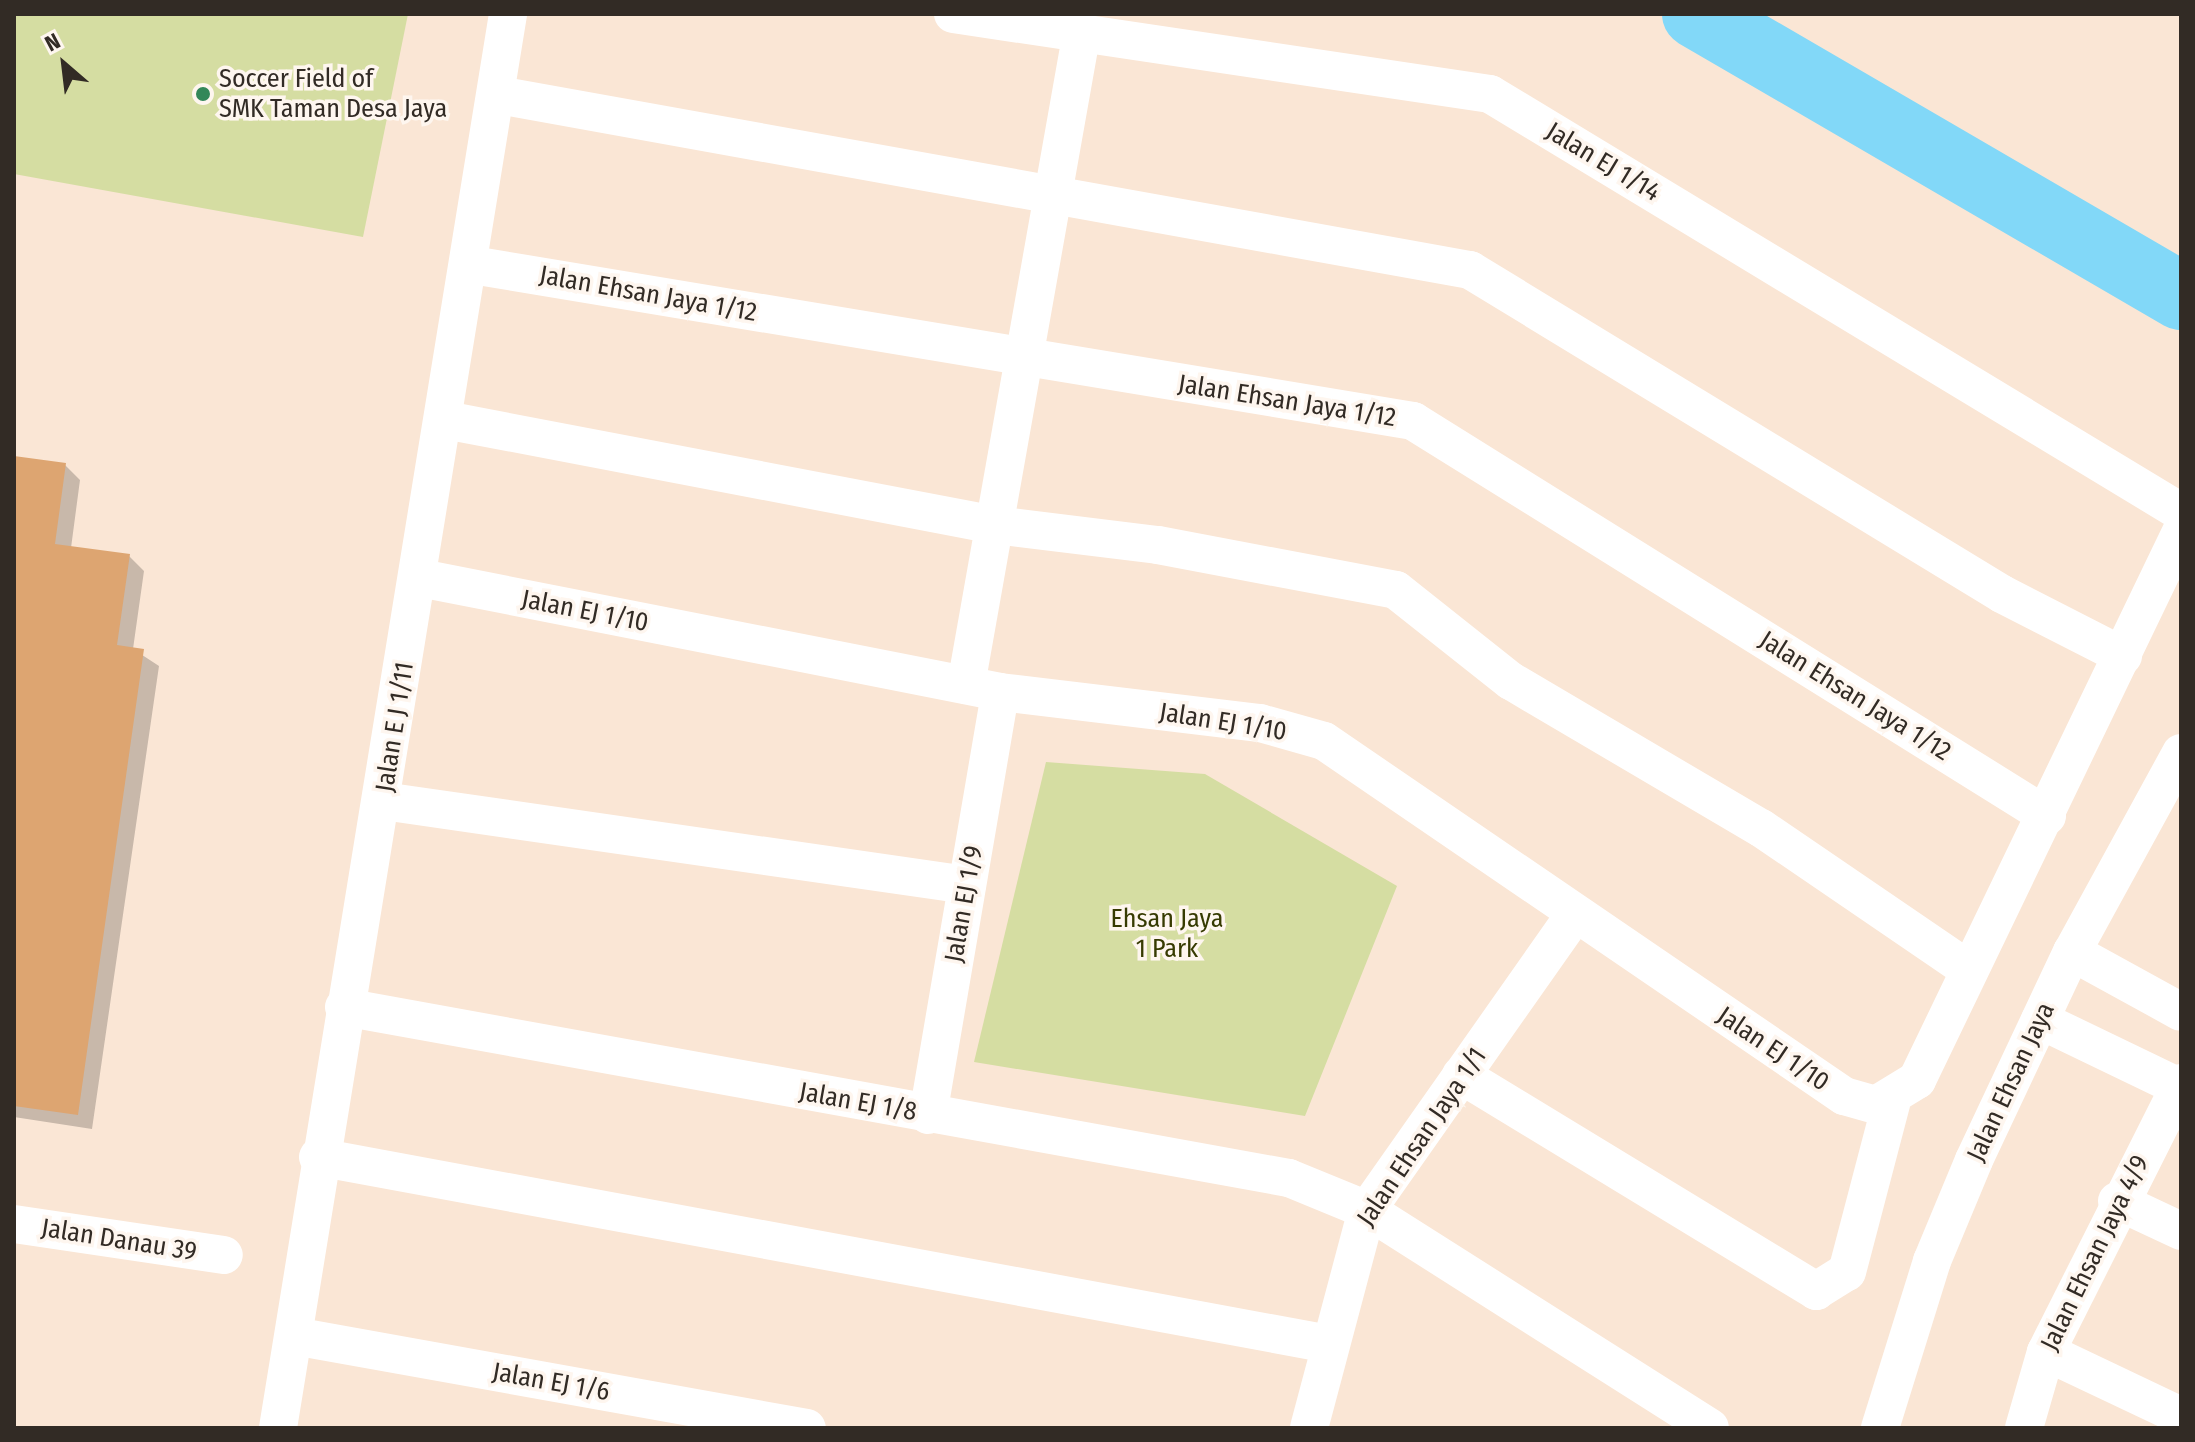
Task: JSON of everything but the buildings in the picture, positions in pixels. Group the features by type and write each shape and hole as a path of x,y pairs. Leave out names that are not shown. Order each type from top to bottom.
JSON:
{"street":[{"name":"Jalan EJ 1/14","path":"953,14 1081,37 1490,94 2181,512"},
{"name":"Jalan E J 1/11","path":"278,1428 318,1157 383,801 472,265 507,20"},
{"name":"Jalan EJ 1/9","path":"928,1115 967,885 995,525 1081,37"},
{"path":"498,95 1470,270 2002,594 2123,656"},
{"name":"Jalan Ehsan Jaya 1/12","path":"472,265 1413,421 2047,816"},
{"path":"445,420 995,525 1158,545 1396,590 1511,681 1761,828 1969,970"},
{"path":"1461,1075 1816,1291 1847,1272 1905,1090 2047,816 2181,532"},
{"name":"Jalan EJ 1/10","path":"420,578 983,689 1260,723 1324,741 1574,915 1844,1096 1905,1090"},
{"name":"Jalan Ehsan Jaya","path":"1880,1428 1932,1261 2072,952 2181,753"},
{"path":"383,801 967,885"},
{"name":"Jalan Ehsan Jaya 1/1","path":"1309,1428 1367,1210 1574,915"},
{"path":"2072,952 2181,1012"},
{"name":"Jalan EJ 1/8","path":"344,1007 1289,1178 1367,1210 1710,1428"},
{"path":"2040,1020 2180,1085"},
{"name":"Jalan Ehsan Jaya 4/9","path":"2024,1428 2046,1352 2117,1201 2180,1085"},
{"path":"318,1157 1329,1344"},
{"path":"2117,1201 2181,1231"},
{"name":"Jalan Danau 39","path":"14,1224 224,1255"},
{"name":"Jalan EJ 1/6","path":"294,1336 807,1428"},
{"path":"2046,1352 2181,1416"}],"green space":[{"name":"Soccer Field of SMK Taman Desa Jaya","path":"14,14 408,14 363,237 14,174"},
{"name":"Ehsan Jaya 1 Park","path":"1046,762 1205,774 1397,886 1305,1116 974,1062"}],"waterway":[{"path":"1696,14 2181,296"}],"place":[{"name":"Soccer Field of SMK Taman Desa Jaya","path":"203,94"}]}
